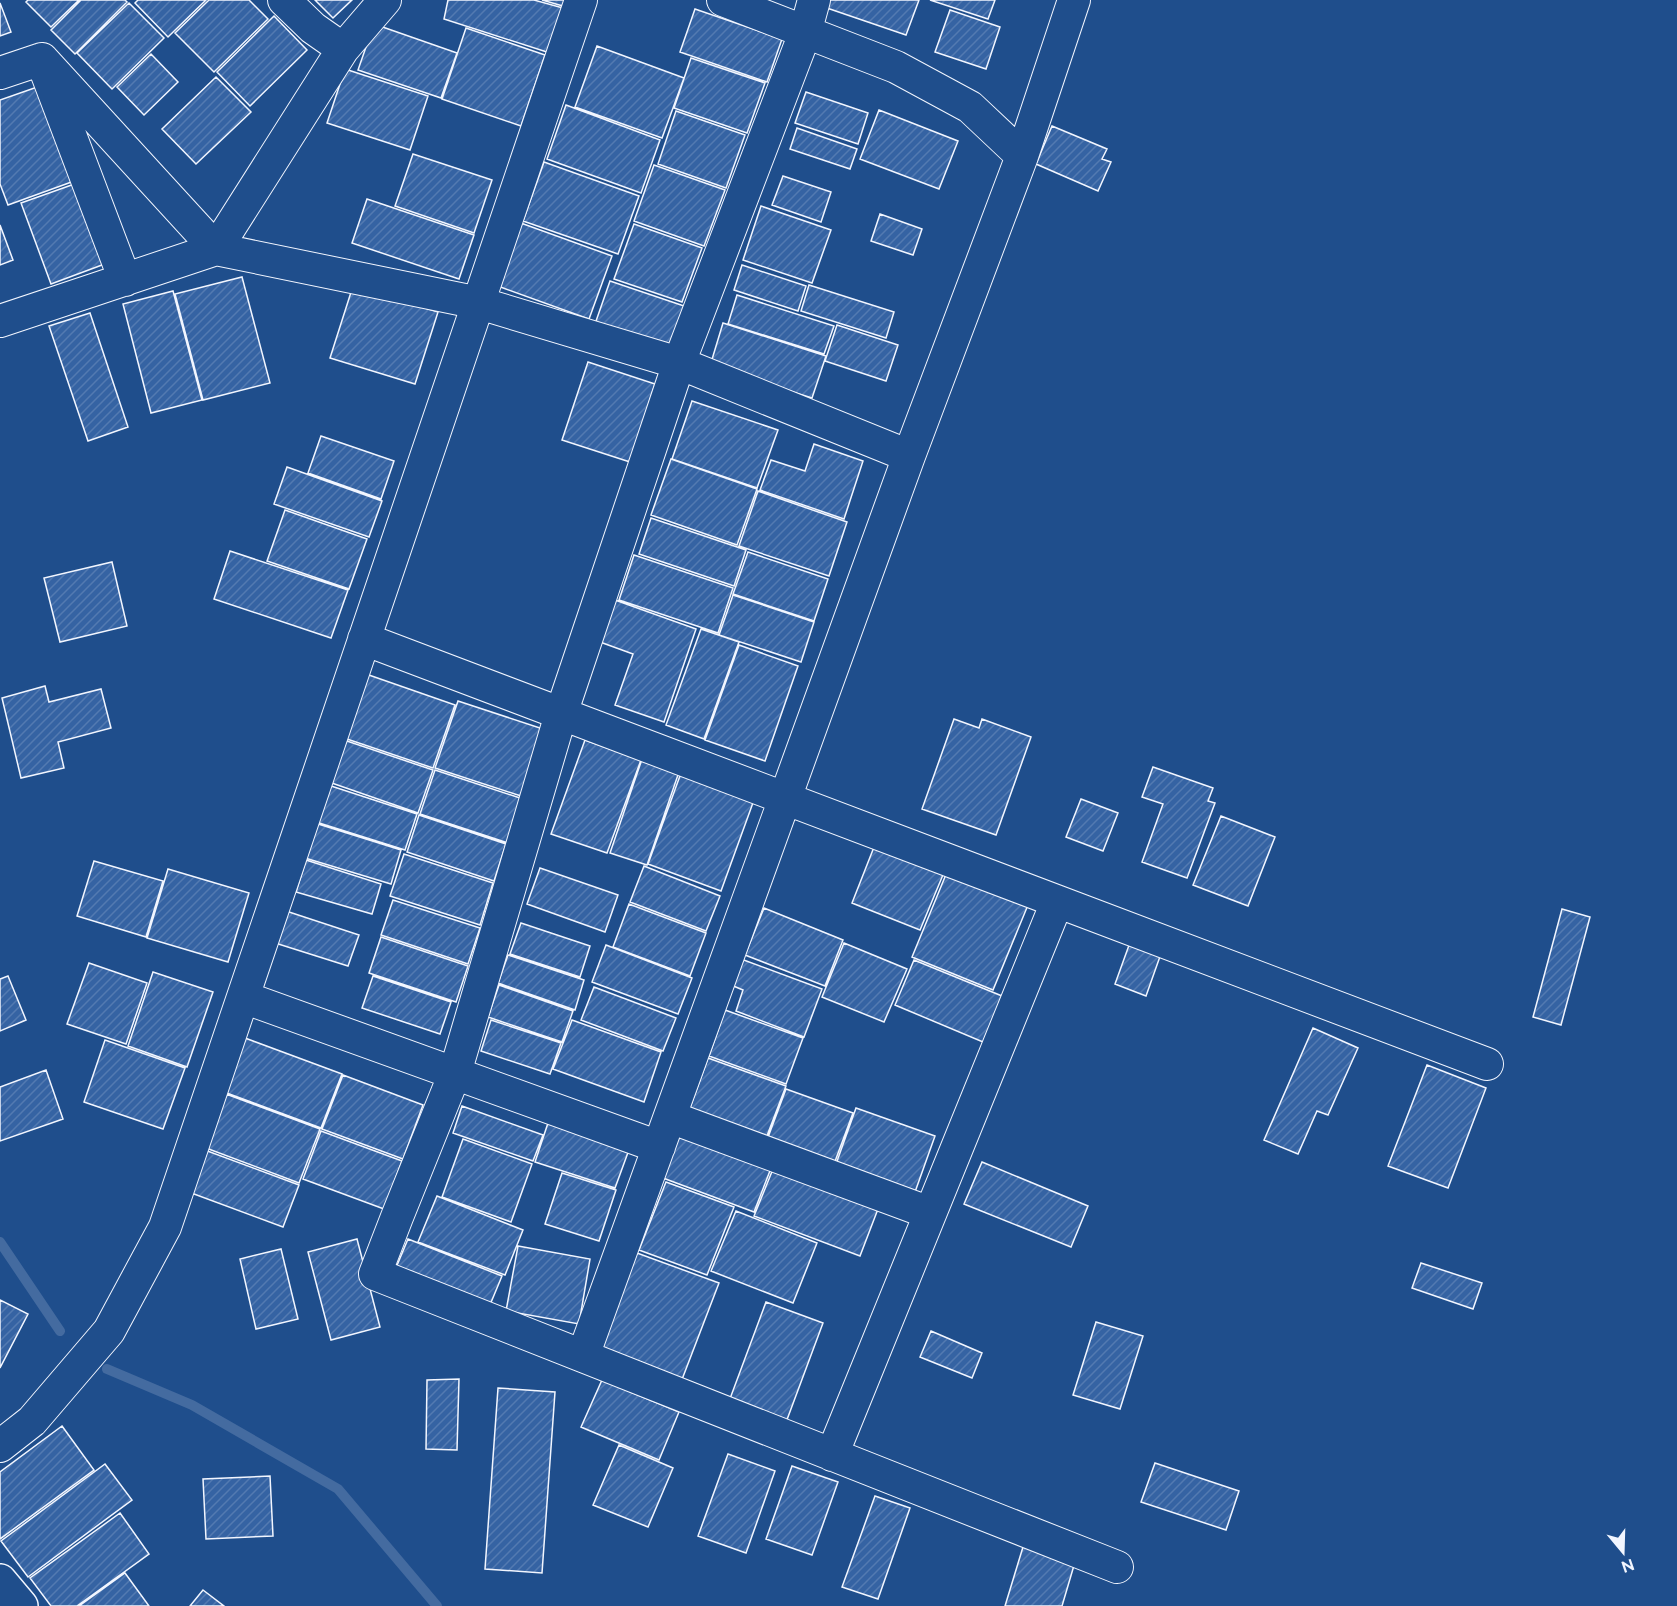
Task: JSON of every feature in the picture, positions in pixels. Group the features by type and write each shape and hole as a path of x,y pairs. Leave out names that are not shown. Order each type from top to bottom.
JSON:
{"street":[{"path":"284,0 313,28 343,49"},
{"path":"216,249 343,49 386,0"},
{"path":"0,1446 33,1420 109,1331 165,1227 581,0"},
{"path":"723,0 896,67 970,107 1022,156"},
{"path":"814,0 805,33 679,363 561,714 455,1073 375,1274 1117,1567"},
{"path":"583,1356 909,456 1022,156 1074,0"},
{"path":"42,59 216,249"},
{"path":"0,73 42,59"},
{"path":"42,59 125,280"},
{"path":"0,321 216,249 479,303 679,363 909,456"},
{"path":"364,639 1486,1064"},
{"path":"832,1455 1057,902"},
{"path":"243,997 659,1147"},
{"path":"670,1117 930,1213"}],"building":[{"path":"28,0 79,0 51,27 26,2"},
{"path":"81,0 125,0 127,2 75,54 51,30"},
{"path":"138,0 206,0 168,37 135,3"},
{"path":"209,0 249,0 268,19 214,72 175,33"},
{"path":"315,0 352,0 333,18"},
{"path":"448,0 534,0 563,8 550,53 444,19"},
{"path":"542,0 565,0 563,6"},
{"path":"827,0 919,0 906,35 824,7"},
{"path":"930,0 995,0 988,19"},
{"path":"0,3 11,32 0,36"},
{"path":"129,3 164,38 112,89 77,53"},
{"path":"695,9 782,39 767,82 680,52"},
{"path":"950,10 1000,27 986,69 935,52"},
{"path":"274,16 307,50 250,106 217,72"},
{"path":"374,24 457,53 441,98 358,70"},
{"path":"466,28 545,55 521,126 442,99"},
{"path":"597,46 684,78 662,138 575,107"},
{"path":"151,54 178,82 144,115 117,87"},
{"path":"691,58 765,83 747,133 674,108"},
{"path":"345,69 428,96 410,150 327,123"},
{"path":"216,77 251,112 196,164 162,129"},
{"path":"43,85 77,180 8,205 0,184 0,100"},
{"path":"806,92 868,113 858,144 795,123"},
{"path":"566,105 660,140 641,193 547,159"},
{"path":"879,110 958,141 939,189 860,159"},
{"path":"676,111 745,135 726,188 658,164"},
{"path":"1052,126 1107,149 1102,159 1111,162 1098,191 1036,164"},
{"path":"797,128 857,149 850,169 790,149"},
{"path":"413,154 492,180 474,233 395,206"},
{"path":"544,162 639,196 618,254 523,221"},
{"path":"654,165 725,190 704,246 634,221"},
{"path":"783,176 831,192 821,222 772,205"},
{"path":"80,182 110,262 51,284 21,203"},
{"path":"367,199 474,235 459,279 352,243"},
{"path":"761,206 831,230 812,283 743,260"},
{"path":"880,214 922,229 913,255 871,241"},
{"path":"518,222 612,256 589,319 495,285"},
{"path":"634,224 702,248 682,302 614,279"},
{"path":"0,225 13,260 0,265"},
{"path":"742,265 806,286 798,311 734,290"},
{"path":"242,277 270,383 203,400 175,294"},
{"path":"610,281 684,306 670,349 595,324"},
{"path":"809,285 894,312 886,338 801,311"},
{"path":"353,286 438,312 415,384 330,358"},
{"path":"173,291 202,400 151,413 123,304"},
{"path":"737,295 834,326 824,354 728,324"},
{"path":"90,313 128,427 88,441 49,326"},
{"path":"723,323 826,356 812,398 710,366"},
{"path":"837,325 898,345 886,381 825,361"},
{"path":"588,362 655,384 630,462 562,440"},
{"path":"692,401 778,430 757,488 672,459"},
{"path":"321,436 394,461 381,499 308,473"},
{"path":"814,444 863,461 844,519 760,490 771,460 805,471"},
{"path":"671,459 757,489 737,545 651,515"},
{"path":"287,467 382,501 369,537 274,504"},
{"path":"758,491 847,522 829,576 739,546"},
{"path":"285,510 367,539 349,589 267,561"},
{"path":"651,518 746,550 734,586 639,554"},
{"path":"230,551 348,590 331,638 214,599"},
{"path":"748,552 828,579 814,621 733,594"},
{"path":"634,555 733,588 718,633 619,600"},
{"path":"112,562 127,626 60,642 44,578"},
{"path":"733,595 814,622 801,662 719,635"},
{"path":"615,600 696,629 664,722 615,705 633,654 600,642"},
{"path":"701,629 739,642 704,739 666,725"},
{"path":"739,645 798,666 765,761 705,740"},
{"path":"366,674 455,705 433,768 344,738"},
{"path":"45,686 49,702 101,689 111,728 58,742 64,768 21,778 2,698"},
{"path":"458,701 546,730 524,797 435,768"},
{"path":"954,719 979,728 982,719 1031,737 996,835 922,809"},
{"path":"341,739 433,770 418,813 326,781"},
{"path":"585,740 641,760 607,853 551,834"},
{"path":"642,759 679,772 647,865 610,853"},
{"path":"1153,767 1213,788 1208,801 1215,803 1187,878 1142,862 1163,804 1142,797"},
{"path":"435,770 523,799 508,843 420,814"},
{"path":"681,773 754,800 721,891 648,864"},
{"path":"328,785 417,814 405,850 316,822"},
{"path":"1081,799 1118,813 1103,851 1066,837"},
{"path":"419,815 506,844 494,881 407,852"},
{"path":"1221,816 1275,837 1248,906 1193,885"},
{"path":"315,823 401,850 391,884 305,858"},
{"path":"876,842 945,870 920,930 852,903"},
{"path":"404,854 493,883 480,925 390,896"},
{"path":"306,860 381,884 372,914 296,892"},
{"path":"94,861 163,881 146,937 77,916"},
{"path":"644,866 720,896 706,931 630,902"},
{"path":"540,868 618,895 605,932 527,904"},
{"path":"168,869 249,893 228,962 147,938"},
{"path":"947,872 1028,905 993,990 912,957"},
{"path":"393,900 480,928 468,964 381,935"},
{"path":"629,904 706,933 690,976 613,947"},
{"path":"764,908 843,940 825,986 745,955"},
{"path":"1562,909 1590,917 1561,1025 1533,1017"},
{"path":"283,910 359,935 348,966 272,942"},
{"path":"521,923 590,946 580,977 510,954"},
{"path":"381,937 468,966 456,1002 369,973"},
{"path":"1132,937 1163,948 1146,996 1115,984"},
{"path":"844,943 907,969 884,1022 822,997"},
{"path":"606,945 692,978 678,1014 592,982"},
{"path":"508,955 584,980 575,1010 498,983"},
{"path":"741,959 822,989 804,1037 736,1011 743,990 731,985"},
{"path":"914,960 1002,996 983,1042 895,1005"},
{"path":"89,963 147,983 126,1044 67,1024"},
{"path":"153,972 213,992 187,1067 128,1046"},
{"path":"8,976 26,1020 0,1031 0,979"},
{"path":"373,976 451,1002 440,1034 362,1008"},
{"path":"499,985 573,1011 562,1042 488,1017"},
{"path":"594,987 676,1018 663,1051 581,1020"},
{"path":"725,1010 803,1038 786,1084 709,1056"},
{"path":"491,1020 561,1043 550,1074 481,1051"},
{"path":"572,1020 661,1052 644,1102 553,1069"},
{"path":"1313,1028 1358,1048 1328,1115 1317,1111 1298,1154 1264,1140"},
{"path":"245,1038 342,1074 321,1128 224,1092"},
{"path":"105,1040 185,1068 163,1129 84,1102"},
{"path":"708,1058 786,1086 765,1141 688,1113"},
{"path":"1427,1065 1486,1088 1448,1188 1388,1166"},
{"path":"46,1070 63,1119 0,1141 0,1087"},
{"path":"343,1075 423,1105 403,1159 322,1129"},
{"path":"786,1089 853,1113 834,1164 767,1140"},
{"path":"226,1094 320,1129 299,1183 206,1148"},
{"path":"462,1106 543,1135 533,1161 453,1133"},
{"path":"856,1108 935,1136 915,1192 836,1164"},
{"path":"549,1120 630,1147 615,1188 535,1162"},
{"path":"684,1124 775,1158 754,1212 663,1178"},
{"path":"321,1131 402,1161 384,1209 303,1179"},
{"path":"463,1139 532,1164 511,1222 442,1197"},
{"path":"202,1149 299,1185 283,1227 186,1191"},
{"path":"982,1162 1088,1206 1071,1247 964,1204"},
{"path":"773,1169 878,1209 860,1256 754,1216"},
{"path":"562,1173 616,1190 599,1241 545,1224"},
{"path":"666,1182 734,1207 707,1275 639,1250"},
{"path":"437,1196 523,1230 505,1275 418,1242"},
{"path":"736,1211 817,1243 793,1303 711,1271"},
{"path":"357,1239 380,1327 331,1340 308,1252"},
{"path":"408,1239 502,1276 487,1312 393,1275"},
{"path":"518,1246 590,1259 579,1324 506,1311"},
{"path":"281,1249 298,1319 256,1329 240,1259"},
{"path":"637,1253 719,1283 681,1382 599,1351"},
{"path":"1421,1263 1482,1283 1473,1309 1412,1288"},
{"path":"0,1300 28,1314 0,1368"},
{"path":"766,1302 823,1323 785,1425 728,1404"},
{"path":"1096,1322 1143,1336 1120,1409 1073,1395"},
{"path":"931,1331 982,1353 972,1378 920,1357"},
{"path":"459,1379 457,1450 426,1449 427,1380"},
{"path":"602,1380 679,1412 659,1460 581,1427"},
{"path":"498,1388 555,1392 542,1573 485,1569"},
{"path":"62,1426 94,1470 0,1539 0,1472"},
{"path":"619,1445 673,1468 648,1527 593,1505"},
{"path":"728,1454 775,1471 746,1553 698,1536"},
{"path":"1155,1463 1239,1491 1226,1530 1141,1502"},
{"path":"105,1464 132,1500 28,1577 1,1541"},
{"path":"792,1466 838,1482 812,1555 766,1539"},
{"path":"270,1476 273,1536 206,1539 203,1479"},
{"path":"875,1496 910,1508 878,1599 842,1587"},
{"path":"120,1513 149,1554 77,1606 51,1606 30,1578"},
{"path":"1023,1547 1075,1562 1062,1606 1005,1606"},
{"path":"125,1573 149,1606 79,1606"},
{"path":"203,1590 224,1606 190,1606"}],"waterway":[{"path":"0,1242 60,1331"},
{"path":"107,1369 192,1405 338,1489 437,1606"}]}
